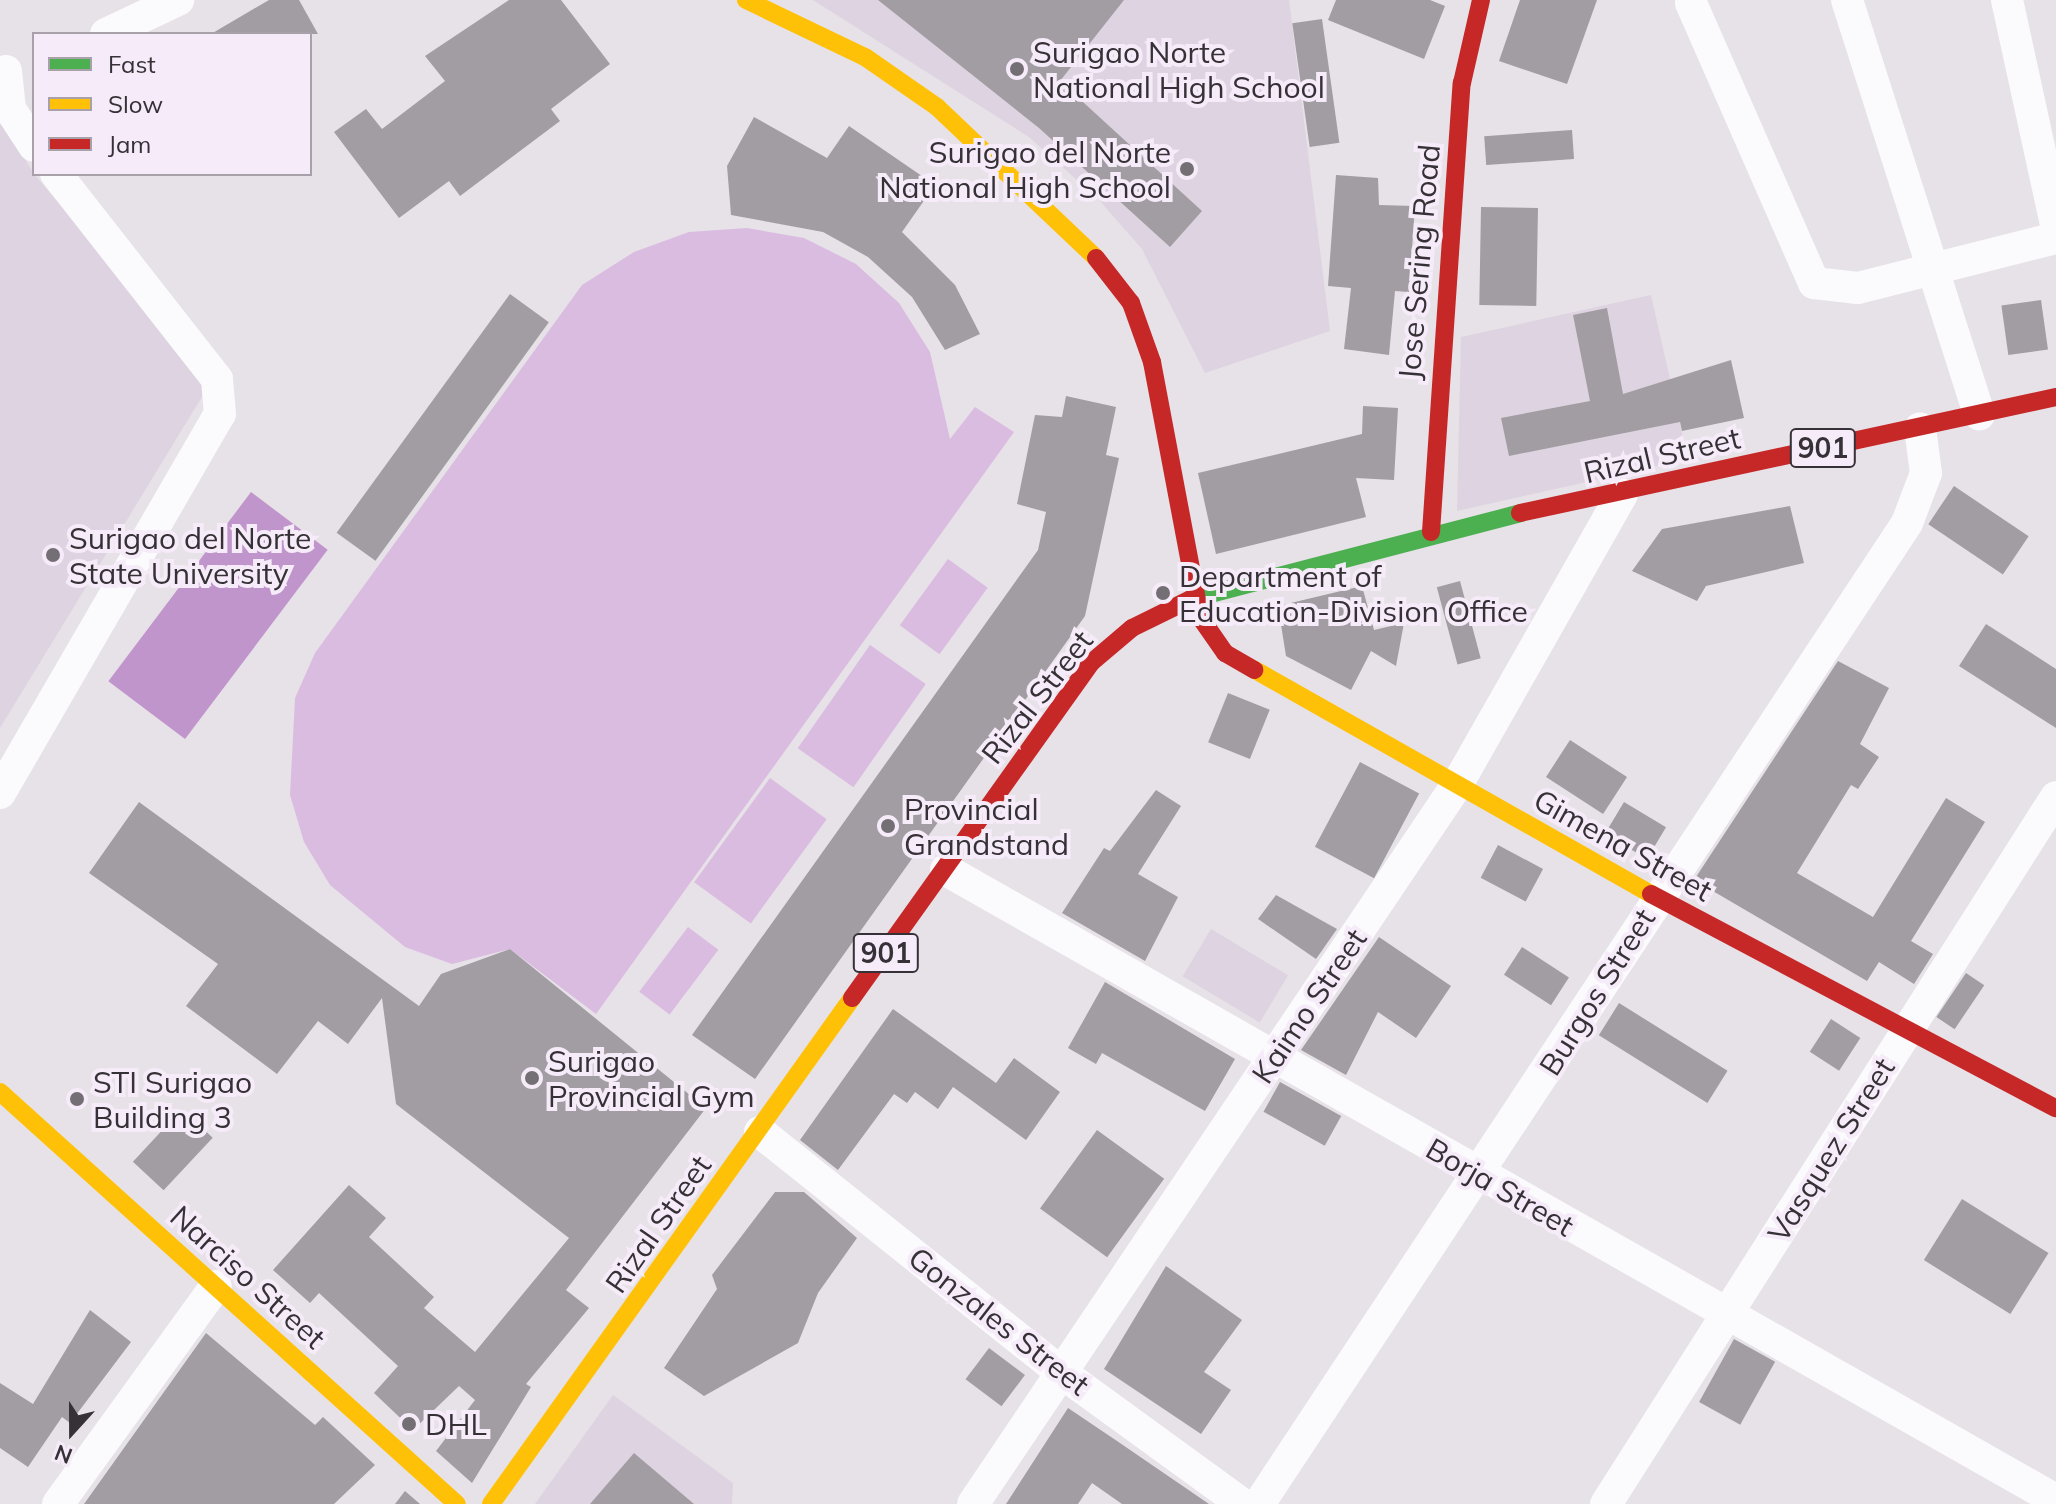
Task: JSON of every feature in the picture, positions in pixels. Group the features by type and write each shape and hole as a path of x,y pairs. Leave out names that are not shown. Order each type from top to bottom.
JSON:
{"main road":[{"name":"Gimena Street","path":"746,0 865,57 937,107 1086,245 1122,291 1152,362 1196,597 1209,637 1225,653 1657,898 2056,1108"},
{"name":"Jose Sering Road","path":"1431,532 1462,83 1481,0"},
{"name":"Rizal Street","path":"491,1504 760,1132 1092,662 1132,628 1196,597 1431,532 1622,494 2056,397"},
{"name":"Narciso Street","path":"0,1092 457,1504"}],"street":[{"path":"110,32 178,0"},
{"path":"1847,0 1979,414"},
{"path":"2007,0 2056,225"},
{"path":"1691,3 1814,283 1858,288 2056,238"},
{"path":"13,69 10,109 32,143"},
{"path":"0,793 220,414 217,379 58,176"},
{"name":"Burgos Street","path":"1259,1504 1481,1177 1657,898 1907,523 1926,473 1920,428"},
{"name":"Kaimo Street","path":"973,1504 1458,783 1622,494"},
{"name":"Vasquez Street","path":"1606,1504 1729,1316 1907,1027 2056,797"},
{"name":"Borja Street","path":"946,870 1276,1056 1481,1177 2056,1500"},
{"name":"Gonzales Street","path":"760,1132 1062,1373 1242,1504"},
{"path":"58,1504 216,1286"}],"shaded area":[{"name":"Surigao del Norte National High School","path":"813,0 1289,0 1330,331 1205,373 1142,249 1099,200 1029,137"},
{"name":"Surigao del Norte State University","path":"0,118 32,171 32,176 36,176 211,382 0,728"},
{"path":"747,228 804,238 856,264 899,303 930,352 950,439 975,407 1014,432 596,1014 510,949 452,964 405,947 330,885 304,842 290,795 295,698 315,653 582,285 634,252 689,232"},
{"path":"1651,295 1688,459 1457,511 1461,337"},
{"path":"251,492 328,550 185,739 108,681"},
{"path":"948,559 988,588 939,654 900,625"},
{"path":"870,645 926,684 853,787 798,748"},
{"path":"770,778 827,819 751,924 694,882"},
{"path":"688,927 718,950 670,1015 639,992"},
{"path":"1211,929 1288,975 1260,1022 1183,976"},
{"path":"613,1395 733,1483 732,1504 535,1504"}],"building":[{"path":"269,0 299,0 318,34 312,32 214,32"},
{"path":"509,0 561,0 610,64 551,109 560,121 460,196 449,181 399,218 334,132 366,109 382,129 445,81 425,56"},
{"path":"878,0 1124,0 1060,81 1202,211 1170,247 1039,128"},
{"path":"1336,0 1430,0 1445,6 1424,59 1328,20"},
{"path":"1520,0 1597,0 1567,84 1499,61"},
{"path":"1322,19 1339,143 1310,147 1292,23"},
{"path":"754,117 827,158 849,126 935,185 902,232 955,285 980,334 945,350 912,297 868,257 823,232 731,215 727,166"},
{"path":"1572,130 1574,159 1486,165 1484,136"},
{"path":"1336,175 1378,178 1379,205 1415,206 1409,292 1395,291 1389,355 1344,349 1351,288 1328,286"},
{"path":"1481,207 1538,208 1536,306 1479,305"},
{"path":"510,294 549,322 375,561 337,533"},
{"path":"2041,300 2048,350 2008,355 2001,306"},
{"path":"1607,308 1623,394 1731,360 1744,418 1682,431 1680,422 1509,456 1501,418 1590,401 1573,315"},
{"name":"Provincial Grandstand","path":"1066,396 1116,407 1106,455 1119,458 1085,616 755,1079 692,1035 1038,550 1046,512 1017,504 1035,415 1062,417"},
{"path":"1363,406 1398,408 1394,480 1356,478 1366,517 1216,554 1198,473 1362,434"},
{"path":"1954,486 2029,536 2003,574 1928,524"},
{"path":"1790,506 1804,563 1706,586 1697,601 1632,571 1662,529"},
{"path":"1460,581 1481,658 1458,664 1437,587"},
{"path":"1362,586 1374,630 1404,623 1396,666 1371,651 1351,690 1286,656 1278,606"},
{"path":"1986,624 2056,669 2056,728 1959,666"},
{"path":"1838,661 1889,688 1860,744 1879,757 1858,789 1851,785 1797,873 1873,917 1946,798 1985,822 1911,941 1933,954 1914,984 1879,962 1867,981 1694,880"},
{"path":"1228,693 1270,710 1250,759 1208,742"},
{"path":"1570,740 1627,777 1603,814 1546,777"},
{"path":"1360,762 1419,793 1374,878 1315,847"},
{"path":"1156,790 1181,806 1138,874 1178,897 1145,961 1062,913 1104,848 1110,851"},
{"path":"139,802 419,1006 441,974 510,949 706,1108 566,1290 589,1308 526,1384 531,1387 472,1483 436,1451 475,1400 459,1386 413,1430 374,1393 398,1366 319,1293 310,1303 273,1270 349,1185 386,1218 369,1237 434,1297 424,1308 475,1352 569,1238 396,1104 382,998 348,1044 318,1021 277,1074 186,1006 218,964 89,873"},
{"path":"1624,802 1666,827 1647,859 1605,834"},
{"path":"1498,845 1543,869 1526,902 1481,878"},
{"path":"1276,895 1337,929 1316,959 1258,919"},
{"path":"1379,937 1451,986 1416,1038 1378,1012 1346,1075 1301,1050"},
{"path":"1522,947 1569,977 1551,1005 1504,975"},
{"path":"1966,973 1984,985 1955,1029 1936,1017"},
{"path":"1105,982 1235,1059 1205,1111 1102,1053 1096,1064 1068,1048"},
{"path":"1619,1003 1728,1071 1707,1103 1599,1035"},
{"path":"893,1009 996,1083 1014,1058 1060,1092 1026,1140 953,1087 938,1109 915,1092 907,1103 894,1094 838,1170 800,1140"},
{"path":"1831,1019 1860,1038 1839,1071 1810,1052"},
{"path":"1280,1082 1341,1116 1325,1146 1264,1112"},
{"path":"182,1109 213,1138 164,1190 133,1162"},
{"path":"1097,1130 1164,1179 1107,1257 1040,1208"},
{"path":"775,1192 804,1192 857,1238 818,1293 798,1343 704,1396 664,1368 717,1289 712,1275"},
{"path":"1962,1199 2049,1253 2010,1314 1924,1260"},
{"path":"1166,1266 1242,1320 1204,1372 1231,1390 1201,1434 1104,1369"},
{"path":"90,1310 131,1342 70,1423 62,1417 28,1467 0,1448 0,1383 33,1404"},
{"path":"206,1333 315,1425 323,1417 375,1465 334,1504 84,1504"},
{"path":"1734,1339 1775,1362 1740,1425 1699,1402"},
{"path":"989,1348 1025,1375 1001,1406 966,1379"},
{"path":"1068,1408 1209,1504 1122,1504 1092,1483 1078,1504 1006,1504"},
{"path":"634,1453 694,1504 590,1504"},
{"path":"405,1491 420,1504 395,1504"}],"traffic: fast":[{"path":"1191,599 1520,513"}],"traffic: slow":[{"path":"746,0 865,57 937,107 1096,258"},
{"path":"1255,670 1651,894"},
{"path":"491,1504 852,998"},
{"path":"0,1092 457,1504"}],"traffic: jam":[{"path":"1431,532 1462,83 1481,0"},
{"path":"1096,258 1131,303 1152,362 1200,617 1225,653 1255,670"},
{"path":"1520,513 2056,397"},
{"path":"852,998 1092,662 1132,628 1191,599"},
{"path":"1651,894 2056,1108"}],"place":[{"name":"Surigao Norte National High School","path":"1017,69"},
{"name":"Surigao del Norte National High School","path":"1187,169"},
{"name":"Surigao del Norte State University","path":"53,555"},
{"name":"Department of Education-Division Office","path":"1163,593"},
{"name":"Provincial Grandstand","path":"888,826"},
{"name":"Surigao Provincial Gym","path":"532,1078"},
{"name":"STI Surigao Building 3","path":"77,1099"},
{"name":"DHL","path":"409,1424"}]}
